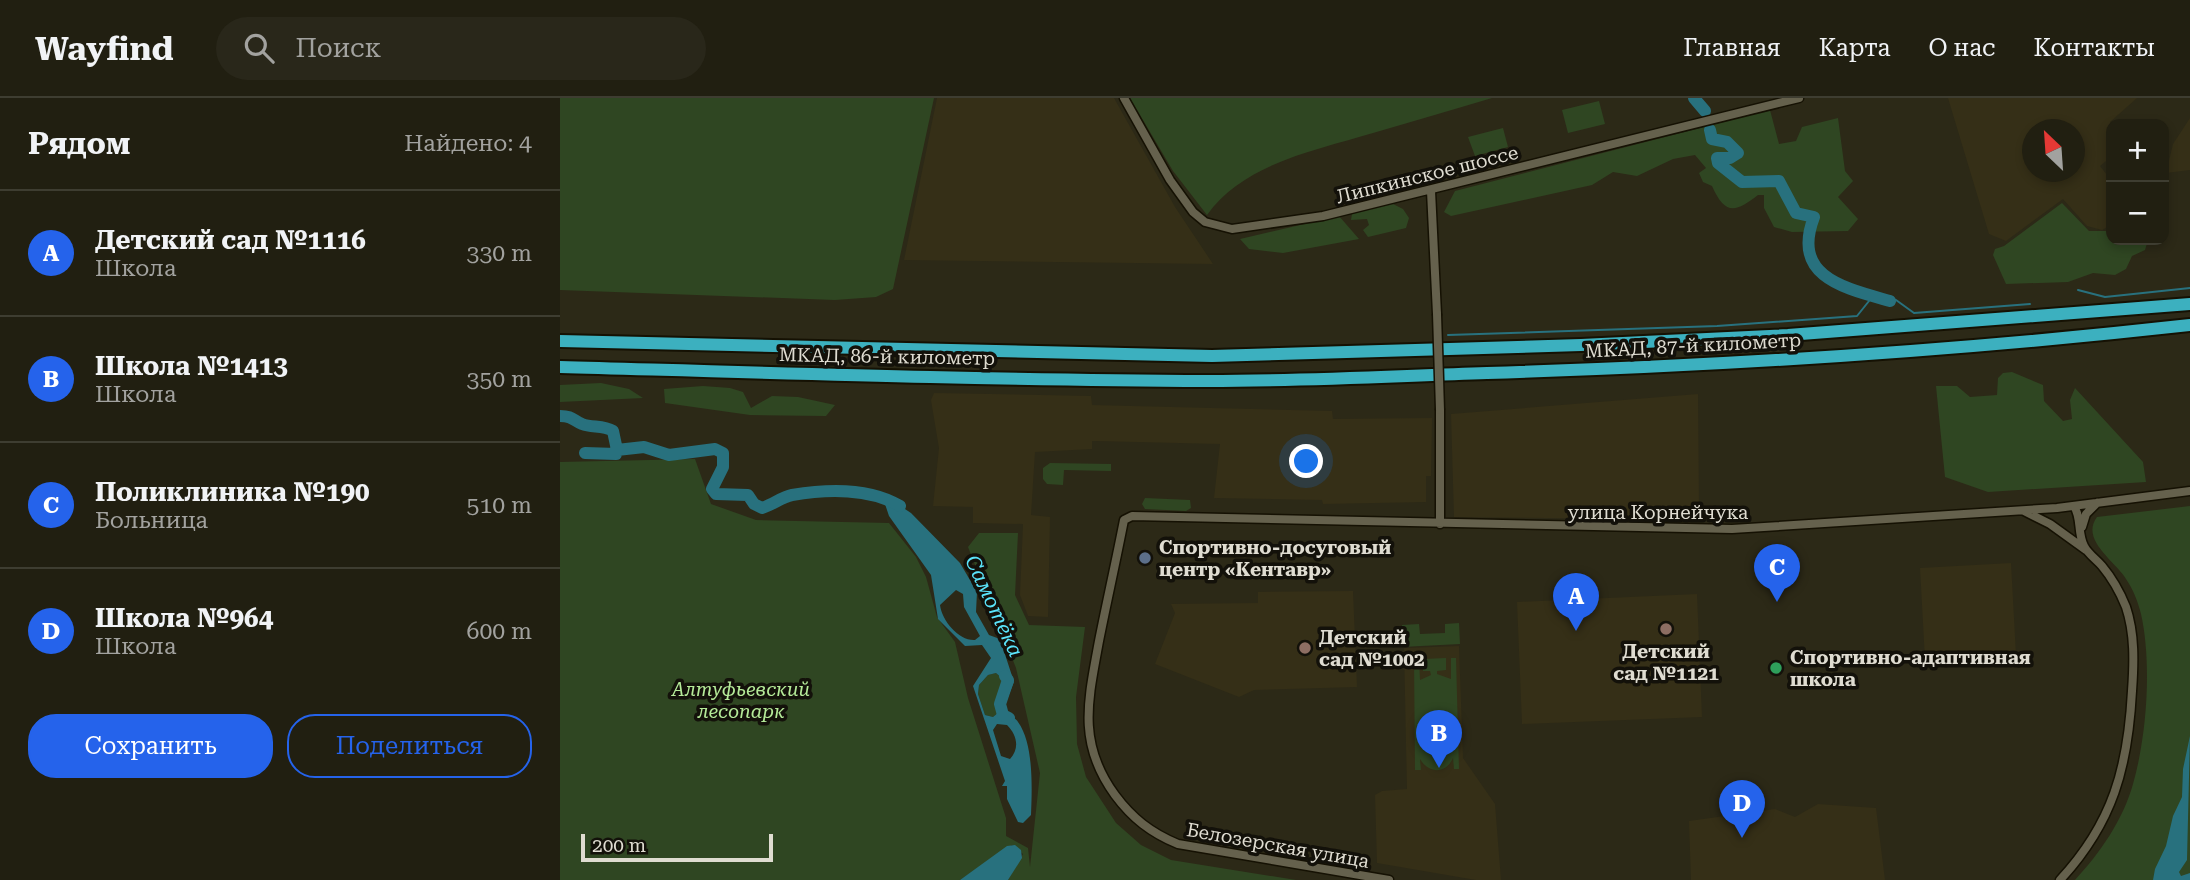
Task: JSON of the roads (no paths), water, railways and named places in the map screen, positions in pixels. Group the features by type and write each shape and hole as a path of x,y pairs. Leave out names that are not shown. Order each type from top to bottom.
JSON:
{"highway":[{"name":"МКАД, 87-й километр","path":"1212,356 1568,346 1788,335 2190,303"},
{"name":"МКАД, 87-й километр","path":"1212,381 1582,370 1790,360 1984,346 2190,325"},
{"name":"МКАД, 86-й километр","path":"560,341 1212,356"},
{"name":"МКАД, 86-й километр","path":"560,367 1212,381"}],"street":[{"name":"Липкинское шоссе","path":"1124,98 1179,194 1200,219 1215,227 1242,229 1283,224 1431,191 1800,98"},
{"path":"1431,191 1440,410 1440,524"},
{"name":"улица Корнейчука","path":"1124,520 1132,516 1732,529 2057,508 2190,491"},
{"path":"2080,537 2086,514 2097,503"},
{"path":"2074,506 2078,513 2080,537 2086,550"},
{"path":"2050,524 2050,513 2057,508"},
{"path":"2023,510 2050,524 2086,550 2115,585 2131,626 2133,669 2126,762 2105,818 2081,856 2060,880"},
{"name":"Белозерская улица","path":"1124,520 1088,699 1089,738 1099,773 1128,813 1156,835 1178,844 1389,880"}],"water":[{"path":"887,497 911,513 960,563 977,592 976,612 989,635 1000,639 1014,682 1006,702 1006,712 1017,720 1027,742 1029,754 1032,780 1031,815 1023,823 1018,822 1007,799 1007,786 1002,786 1005,781 973,686 991,658 982,645 965,646 938,619 931,575 889,516 884,501","holes":["956,590 963,594 964,607 980,636 975,640 957,634 941,611 940,605","996,673 1004,680 1004,700 993,717 985,715 978,694 979,685 988,675","997,724 1007,725 1013,733 1016,746 1010,759 1001,756 993,730"]},
{"path":"2190,736 2187,860 2179,872 2181,876 2190,873 2190,880 2153,880 2166,846 2173,816 2182,797 2183,769"},
{"path":"1015,845 1021,850 1022,858 1008,880 960,880 1007,846"}],"waterway":[{"path":"1694,98 1705,111"},
{"path":"1710,130 1712,139 1727,142 1738,153 1730,158 1717,158 1718,163 1742,182 1779,181 1796,213 1814,217 1809,237 1810,254 1816,267 1826,277 1855,291 1890,301"},
{"path":"2078,290 2105,297 2190,288"},
{"path":"1448,335 1717,326 1857,316 1873,296"},
{"path":"1890,301 1896,300 1914,313 2030,304"},
{"name":"Самотёка","path":"560,416 613,431 617,450 644,447 669,455 715,449 723,453 723,467 712,489 716,494 748,495 754,504 762,508 792,495 834,491 862,493 900,506"},
{"path":"585,453 616,454 617,450"},
{"name":"Самотёка","path":"1005,676 1008,680 1000,704 1003,715 1009,718"}],"place":[{"name":"Спортивно-досуговый центр «Кентавр»","path":"1145,558"},
{"name":"Поликлиника №190","path":"1777,602"},
{"name":"Детский сад №1121","path":"1666,629"},
{"name":"Детский сад №1116","path":"1576,631"},
{"name":"Детский сад №1002","path":"1305,648"},
{"name":"Спортивно-адаптивная школа","path":"1776,668"},
{"name":"Школа №1413","path":"1439,768"},
{"name":"Школа №964","path":"1742,838"}],"park label":[{"name":"Алтуфьевский лесопарк","path":"741,700"}]}
